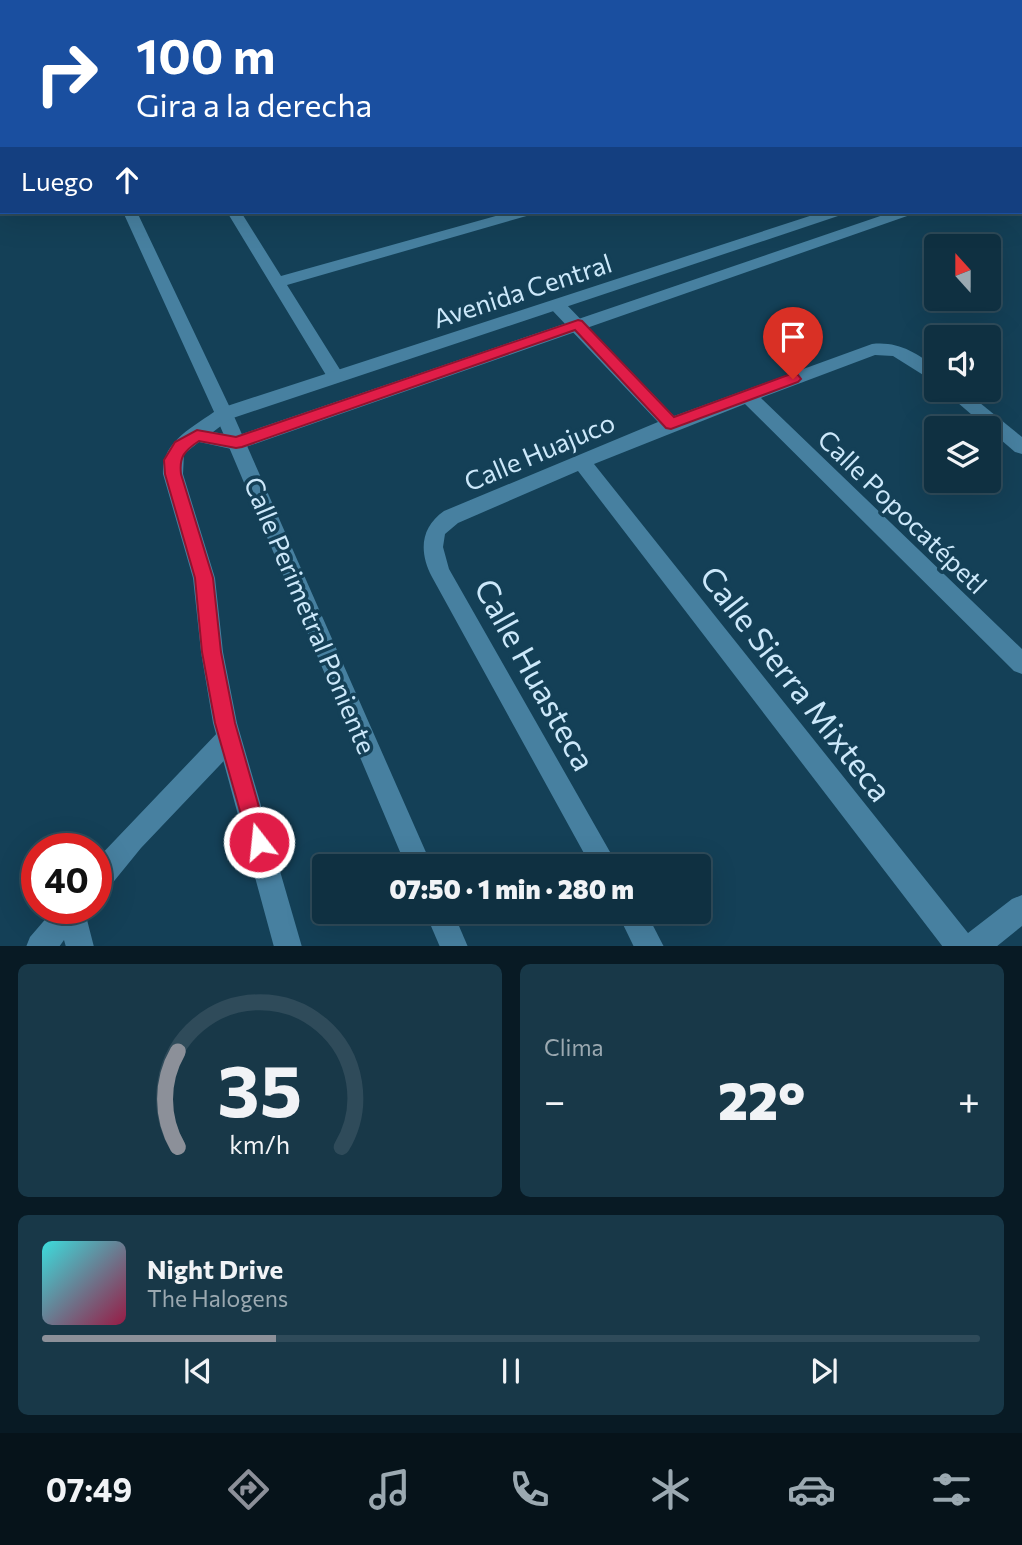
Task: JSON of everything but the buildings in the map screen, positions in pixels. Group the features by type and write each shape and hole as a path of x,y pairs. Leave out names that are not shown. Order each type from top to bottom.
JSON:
{"street":[{"name":"Calle Perimetral Poniente","path":"131,214 224,414 414,854"},
{"path":"235,214 335,376"},
{"path":"279,282 518,214"},
{"name":"Avenida Central","path":"224,414 830,214"},
{"name":"Avenida Central","path":"236,443 899,214"},
{"path":"557,304 671,424"},
{"name":"Calle Huajuco","path":"452,517 671,424 881,347 899,351 924,367"},
{"name":"Calle Popocatépetl","path":"748,396 1022,664"},
{"path":"967,402 1022,447"},
{"path":"224,414 176,450 172,467 204,578 212,652 229,738 288,946"},
{"path":"197,435 236,443"},
{"name":"Calle Sierra Mixteca","path":"581,461 960,946"},
{"name":"Calle Huasteca","path":"452,517 436,529 431,539 439,571 598,854"},
{"path":"112,862 229,738"},
{"path":"974,946 1022,909"},
{"path":"41,946 59,924"},
{"path":"75,924 80,946"},
{"path":"444,924 454,946"},
{"path":"638,924 649,946"}],"route":[{"path":"259,842 225,723 212,652 204,578 173,474 172,460 181,446 197,435 236,443 578,324 671,424 793,379"}]}
